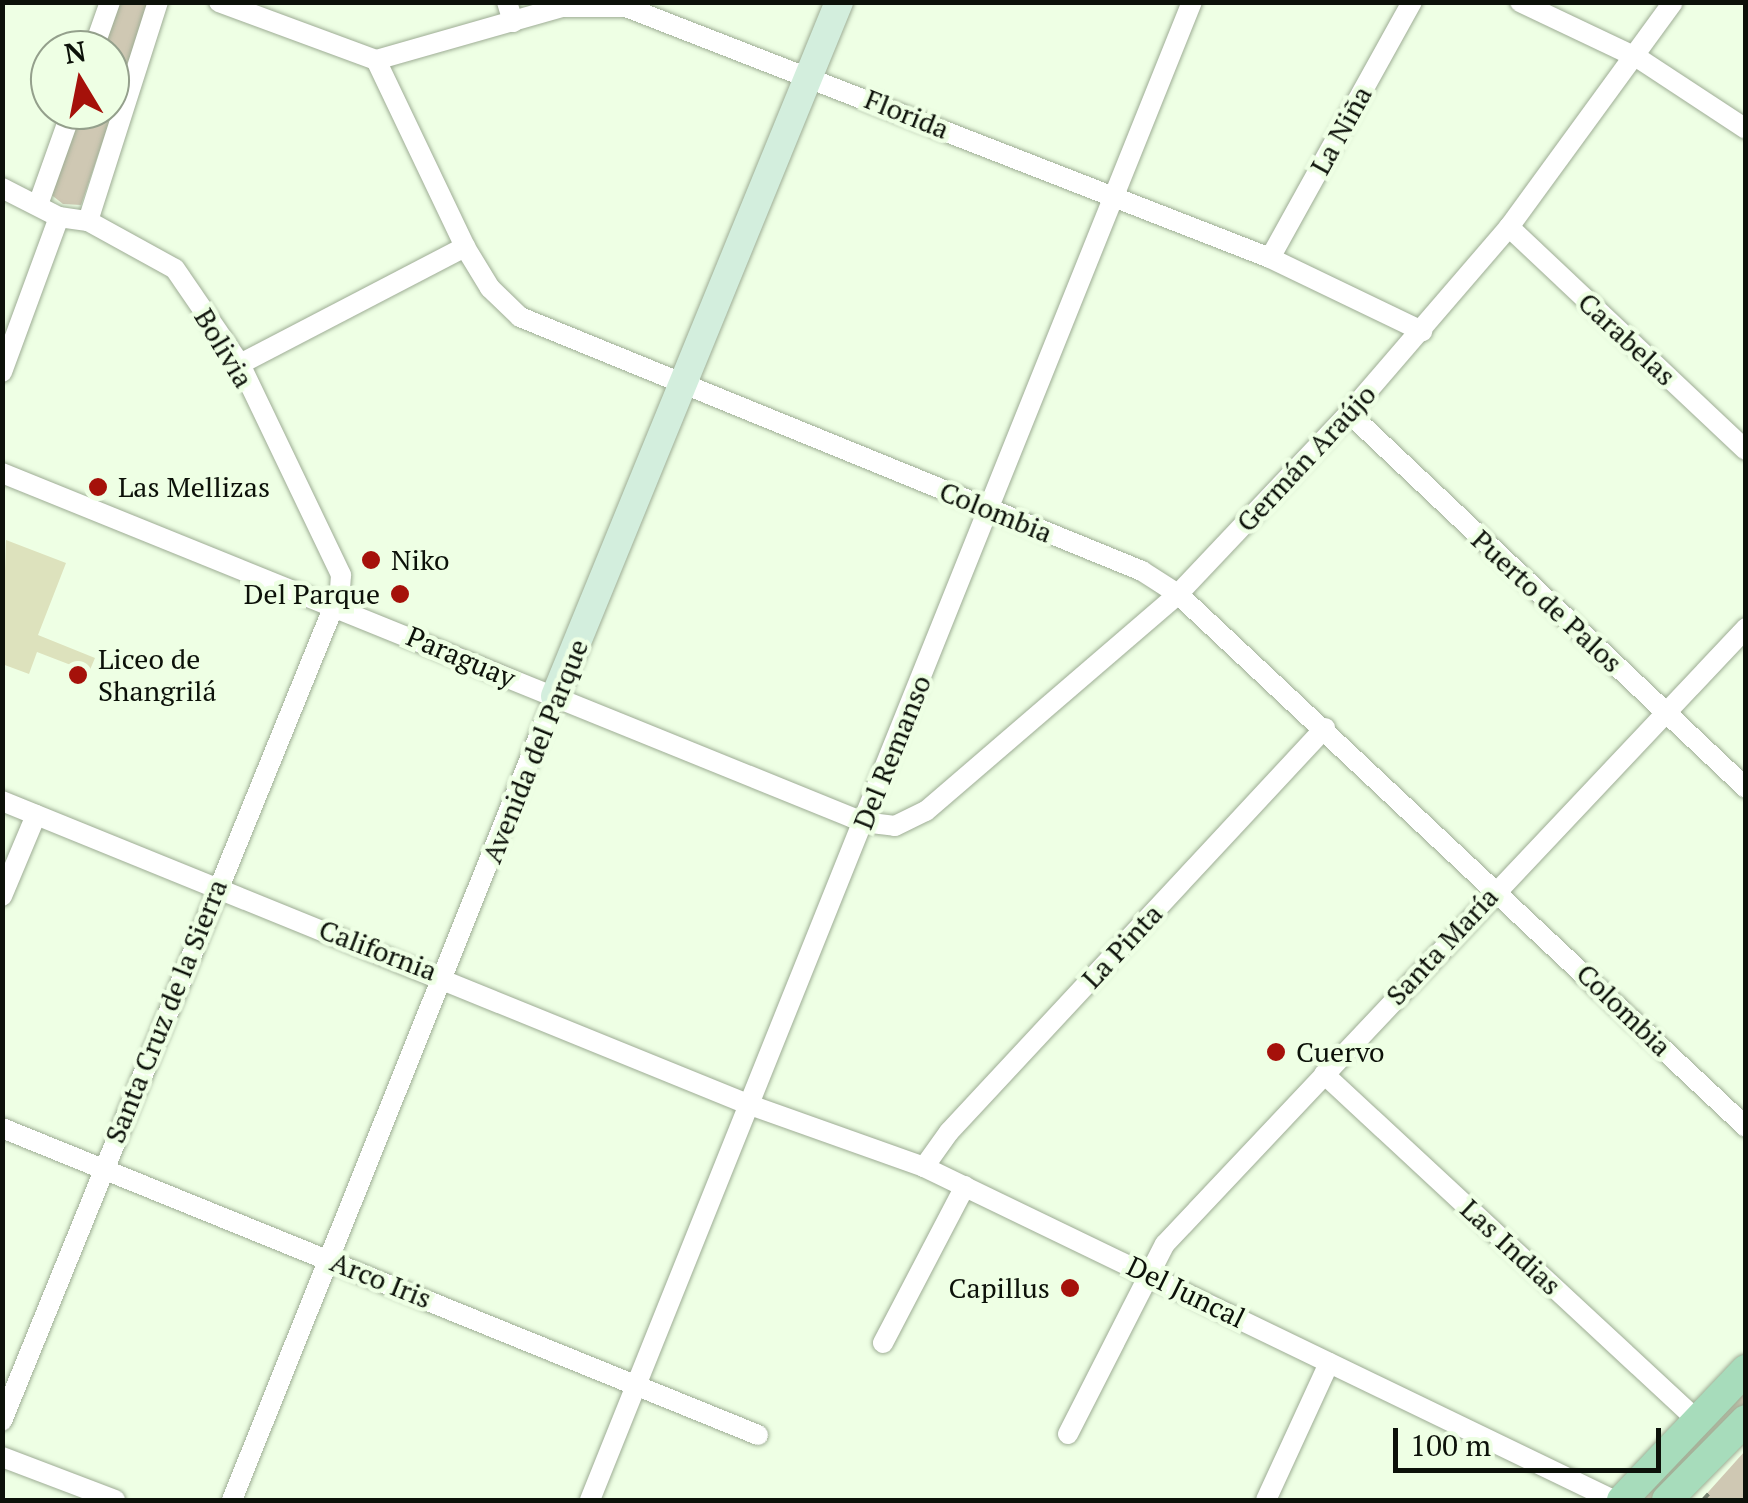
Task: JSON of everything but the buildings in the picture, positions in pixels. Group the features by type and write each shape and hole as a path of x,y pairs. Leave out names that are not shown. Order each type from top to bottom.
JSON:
{"main road":[{"path":"1622,1500 1746,1370"},
{"path":"1667,1500 1746,1420"}],"street":[{"path":"100,30 110,2"},
{"path":"88,222 158,2"},
{"path":"219,2 376,60"},
{"name":"Avenida del Parque","path":"232,1500 446,976 555,696 687,384 840,2"},
{"name":"Del Remanso","path":"590,1500 1192,2"},
{"name":"La Niña","path":"1270,258 1412,2"},
{"path":"1520,2 1638,58 1746,130"},
{"name":"Germán Araújo","path":"863,822 895,826 926,811 1178,594 1348,413 1509,227 1638,58 1674,2"},
{"name":"Florida","path":"376,60 510,12 561,5 626,8 660,16 1270,258 1422,330"},
{"name":"Colombia","path":"376,60 465,247 490,288 520,317 1142,570 1178,594 1325,728 1746,1127"},
{"path":"39,202 65,130"},
{"name":"Bolivia","path":"2,188 39,202 59,217 88,222 175,269 240,364 340,575 334,603"},
{"path":"2,372 59,217"},
{"name":"Carabelas","path":"1509,227 1746,450"},
{"path":"240,364 465,247"},
{"name":"Puerto de Palos","path":"1348,413 1746,788"},
{"name":"Paraguay","path":"2,473 334,603 863,822"},
{"name":"Santa Cruz de la Sierra","path":"2,1420 334,603"},
{"name":"Santa María","path":"1068,1434 1147,1272 1165,1244 1496,887 1746,628"},
{"name":"La Pinta","path":"924,1167 949,1132 1325,728"},
{"name":"California","path":"2,801 446,976 750,1105"},
{"path":"2,896 36,815"},
{"name":"Las Indias","path":"1324,1074 1698,1420"},
{"name":"Del Juncal","path":"750,1105 924,1167 1613,1500"},
{"name":"Arco Iris","path":"2,1128 758,1435"},
{"path":"884,1344 965,1186"},
{"path":"1266,1500 1328,1363"},
{"path":"2,1457 116,1500"}],"shaded area":[{"path":"118,3 150,3 130,62 130,30 108,30"},
{"path":"72,130 107,130 81,205 63,204 49,193"},
{"path":"1745,1384 1745,1404 1653,1500 1636,1500"},
{"path":"1745,1451 1745,1500 1701,1500"}],"place":[{"name":"Las Mellizas","path":"98,487"},
{"name":"Niko","path":"371,560"},
{"name":"Del Parque","path":"400,594"},
{"name":"Liceo de Shangrilá","path":"78,675"},
{"name":"Cuervo","path":"1276,1052"},
{"name":"Capillus","path":"1070,1288"}]}
